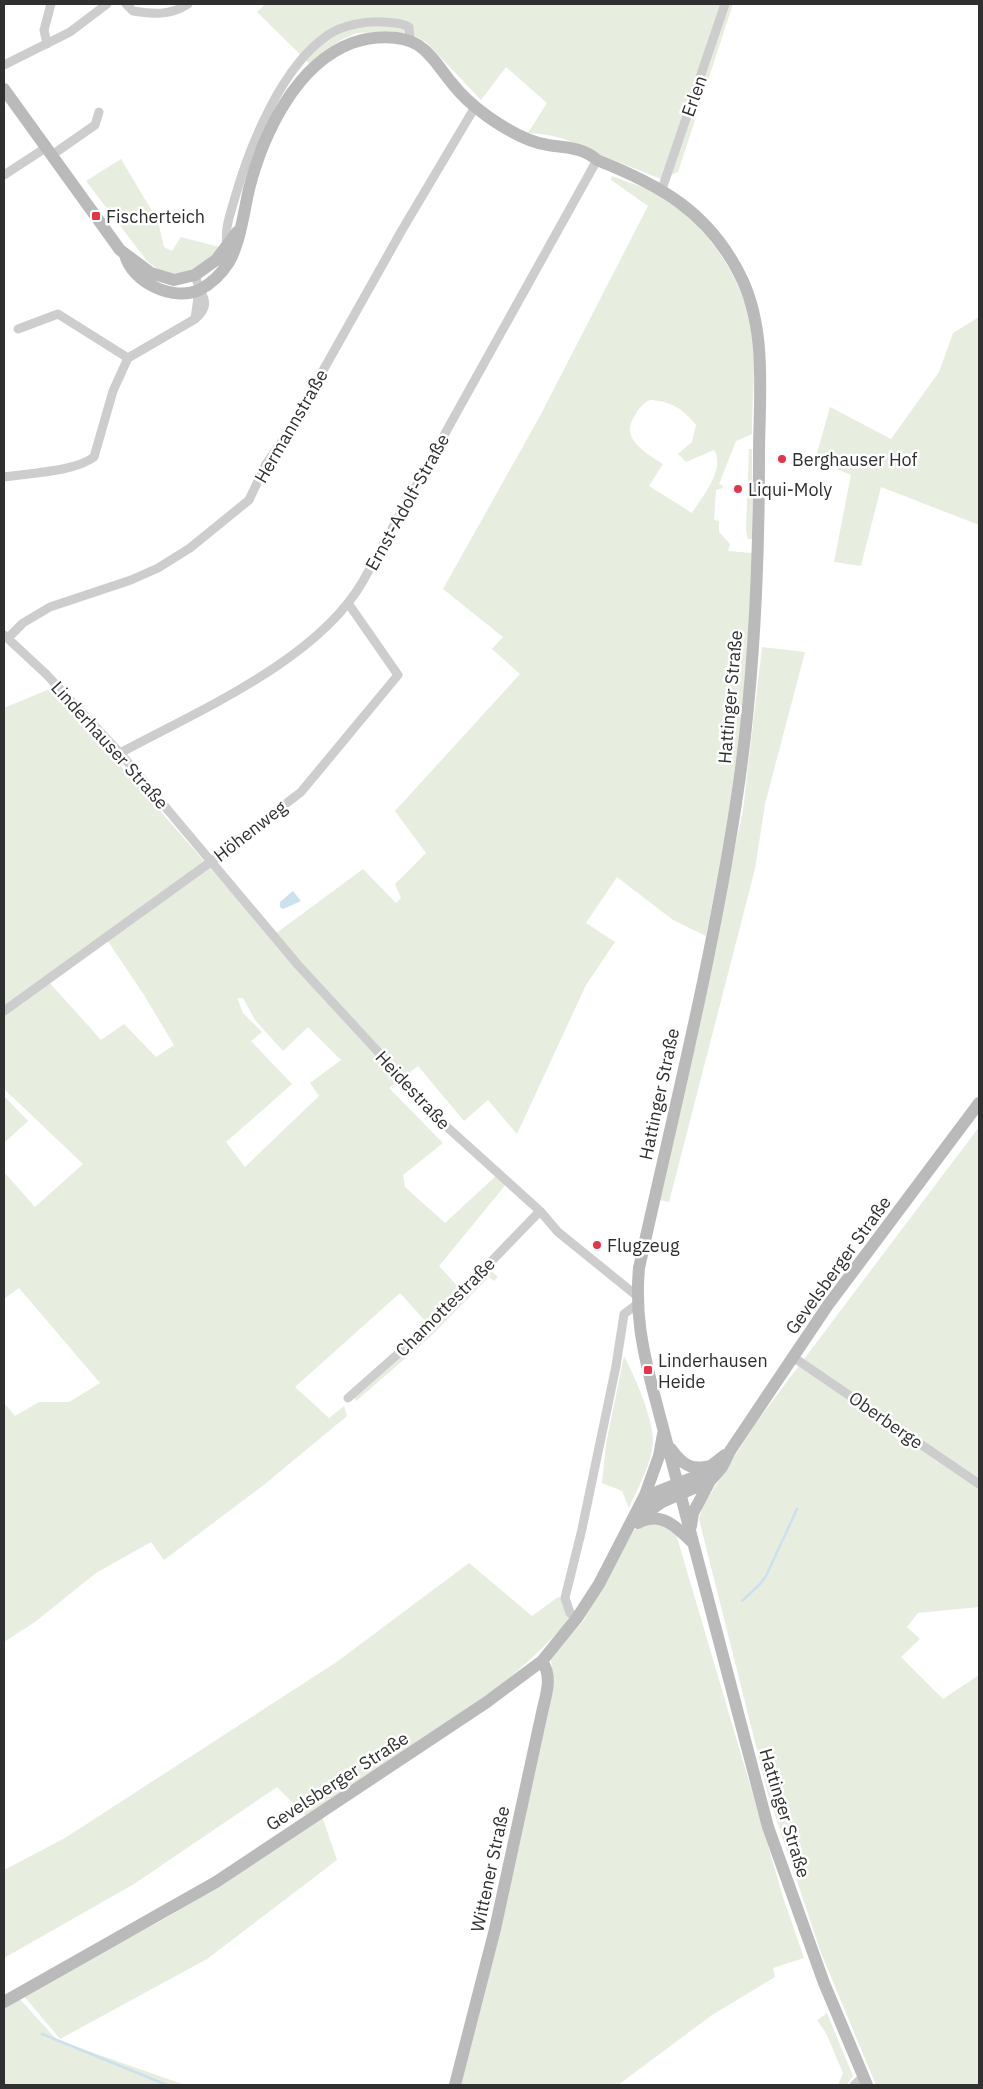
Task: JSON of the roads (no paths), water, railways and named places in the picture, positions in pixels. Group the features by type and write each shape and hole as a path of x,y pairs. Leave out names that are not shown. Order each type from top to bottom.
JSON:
{"main road":[{"name":"Hattinger Straße","path":"125,255 127,263 135,274 156,288 177,293 199,290 211,282 226,266 237,244 238,230 254,173 264,148 284,108 310,70 332,53 357,41 388,38 410,41 428,53 451,82 475,107 514,133 548,145 555,151 581,159 597,160 662,189 706,224 723,246 740,275 753,309 759,347 759,503 753,663 736,804 696,1010 639,1268 637,1300 640,1337 768,1827 861,2083"},
{"name":"Hattinger Straße","path":"4,89 125,255 162,278 174,280 196,275 216,260 238,230"},
{"name":"Gevelsberger Straße","path":"640,1503 679,1488 710,1481 722,1467 730,1451 834,1297 979,1103"},
{"name":"Gevelsberger Straße","path":"4,2002 216,1882 487,1702 542,1661 577,1618 600,1584 640,1503 659,1456 664,1429"},
{"path":"668,1446 683,1464 691,1468 713,1466"},
{"name":"Gevelsberger Straße","path":"628,1529 651,1508 713,1466 730,1451"},
{"path":"692,1537 693,1513 710,1481"},
{"path":"628,1529 645,1519 662,1518 692,1537"},
{"name":"Wittener Straße","path":"455,2085 495,1929 544,1708 548,1680 542,1661"}],"street":[{"path":"46,44 44,30 51,4"},
{"path":"4,65 70,32 107,4"},
{"path":"126,4 133,11 152,14 178,11 188,4"},
{"name":"Erlen","path":"662,189 725,4"},
{"name":"Hattinger Straße","path":"227,246 224,233 244,168 265,115 279,92 316,44 329,34 343,28 376,22 403,24 409,27 410,41"},
{"name":"Hermannstraße","path":"6,637 23,623 50,606 122,583 158,568 190,548 249,500 266,464 289,432 402,230 475,107"},
{"path":"4,175 95,125 99,112"},
{"name":"Ernst-Adolf-Straße","path":"120,753 265,673 306,643 348,603 363,581 597,160"},
{"path":"4,477 70,467 87,462 94,457 113,391 128,358 195,320 204,312 206,304 199,290 196,275"},
{"path":"18,328 58,314 128,358"},
{"name":"Höhenweg","path":"4,1011 212,861 301,792 398,674 348,603"},
{"name":"Linderhauser Straße","path":"6,637 46,674 120,753 212,861"},
{"name":"Heidestraße","path":"212,861 298,965 381,1055 426,1108 540,1211 558,1232 637,1300"},
{"name":"Chamottestraße","path":"348,1398 426,1330 540,1211"},
{"path":"577,1618 570,1613 564,1598 584,1519 616,1366 624,1314 637,1300"},
{"name":"Oberberge","path":"793,1357 979,1484"}],"water":[{"path":"293,891 301,901 283,909 280,907 280,902"}],"waterway":[{"path":"742,1601 766,1576 797,1509"},
{"path":"42,2034 167,2085"}],"place":[{"name":"Fischerteich","path":"96,216"},
{"name":"Berghauser Hof","path":"782,459"},
{"name":"Liqui-Moly","path":"738,489"},
{"name":"Flugzeug","path":"597,1245"},
{"name":"Linderhausen Heide","path":"648,1370"}]}
